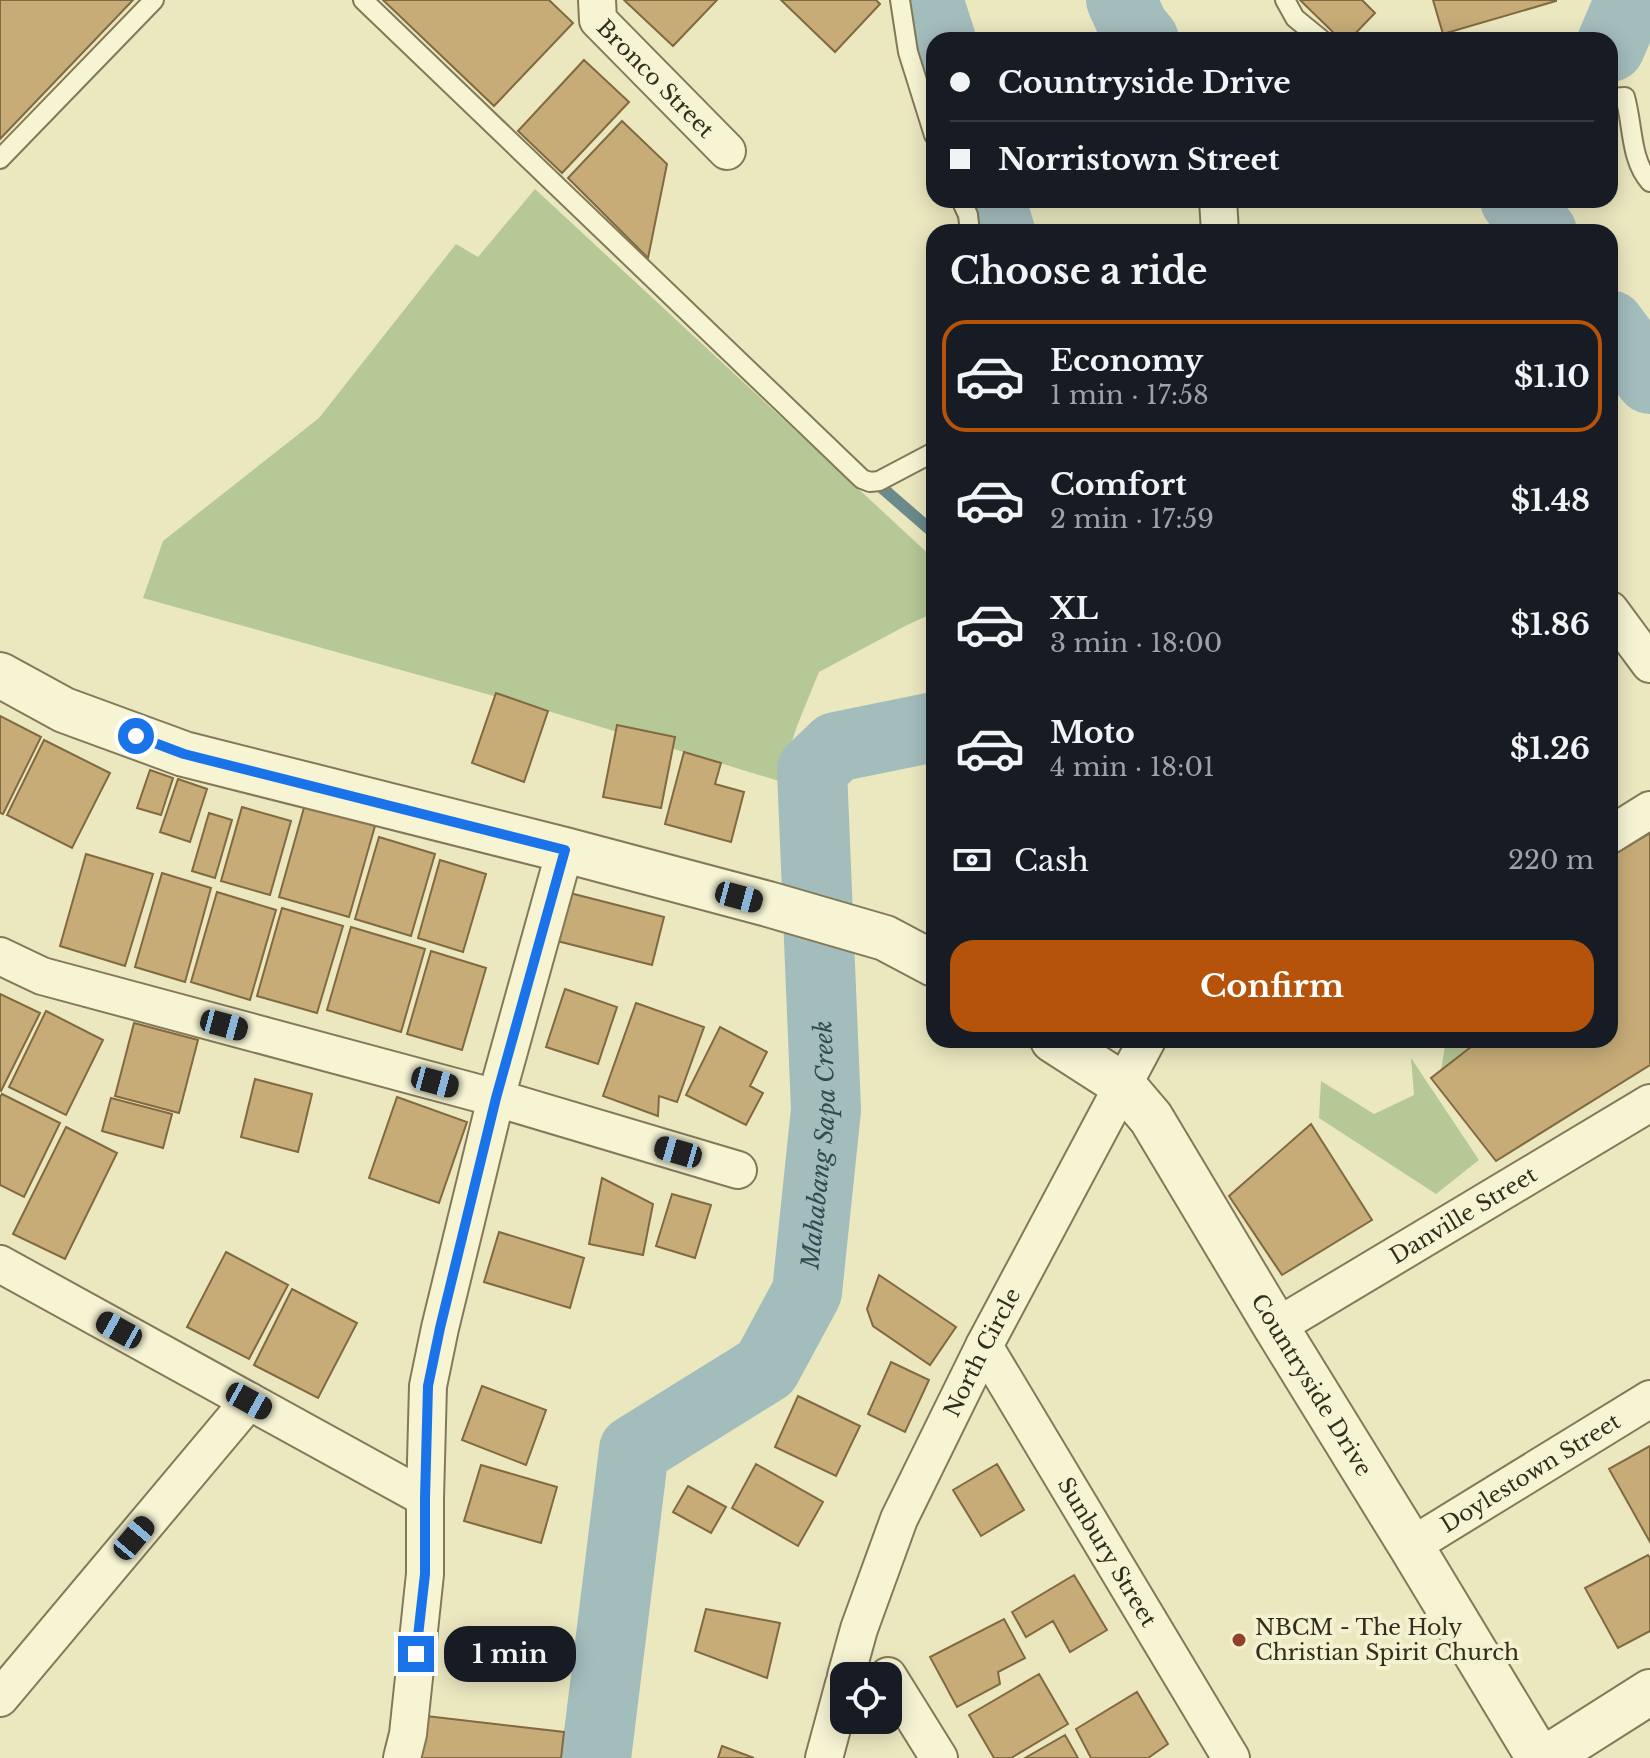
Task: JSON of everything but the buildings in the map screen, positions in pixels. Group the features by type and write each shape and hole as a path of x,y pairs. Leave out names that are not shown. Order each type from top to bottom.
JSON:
{"street":[{"name":"Bronco Street","path":"597,0 598,20 727,151"},
{"path":"1618,621 1650,664"},
{"path":"0,675 64,710 184,754 768,904 885,938 926,960"},
{"path":"1618,830 1650,810"},
{"path":"402,1758 408,1734 425,1574 428,1386 496,1098 565,850"},
{"path":"0,956 42,976 496,1098 738,1170"},
{"name":"Countryside Drive","path":"1065,1048 1123,1085 1151,1118 1539,1758"},
{"name":"North Circle","path":"850,1662 899,1519 984,1346 1143,1048"},
{"name":"Danville Street","path":"1276,1327 1650,1103"},
{"path":"5,1276 249,1401 425,1498"},
{"name":"Sunbury Street","path":"984,1346 1231,1758"},
{"name":"Doylestown Street","path":"1411,1546 1650,1399"},
{"path":"0,1698 249,1401"},
{"path":"859,1629 879,1662"},
{"path":"1546,1758 1650,1692"},
{"path":"902,1699 939,1758"},
{"path":"824,1758 830,1734"}],"lane":[{"path":"0,159 154,0"},
{"path":"363,0 862,479 879,481 926,456"},
{"path":"900,0 908,52 926,109"},
{"path":"1285,0 1295,18 1312,32"},
{"path":"1618,98 1625,97 1638,162 1650,182"}],"green space":[{"path":"535,189 926,552 926,617 819,672 779,781 548,711 143,598 163,541 319,418 456,244 478,257"},
{"path":"1445,1048 1470,1048 1441,1070"},
{"path":"1411,1058 1479,1160 1436,1194 1319,1118 1321,1081 1374,1114 1414,1095"}],"waterway":[{"name":"Mahabang Sapa Creek","path":"928,0 938,32"},
{"name":"Mahabang Sapa Creek","path":"1121,0 1137,32"},
{"path":"1616,32 1630,0"},
{"name":"Mahabang Sapa Creek","path":"993,208 998,224"},
{"path":"1522,208 1535,224"},
{"path":"1618,336 1650,379"},
{"path":"873,480 926,526"},
{"name":"Mahabang Sapa Creek","path":"596,1758 634,1450 766,1368 807,1292 826,1110 812,770 836,747 926,729"}],"place":[{"name":"NBCM - The Holy Christian Spirit Church","path":"1239,1640"}],"route":[{"path":"136,736 184,754 565,850 496,1098 428,1386 425,1574 416,1654"}]}
